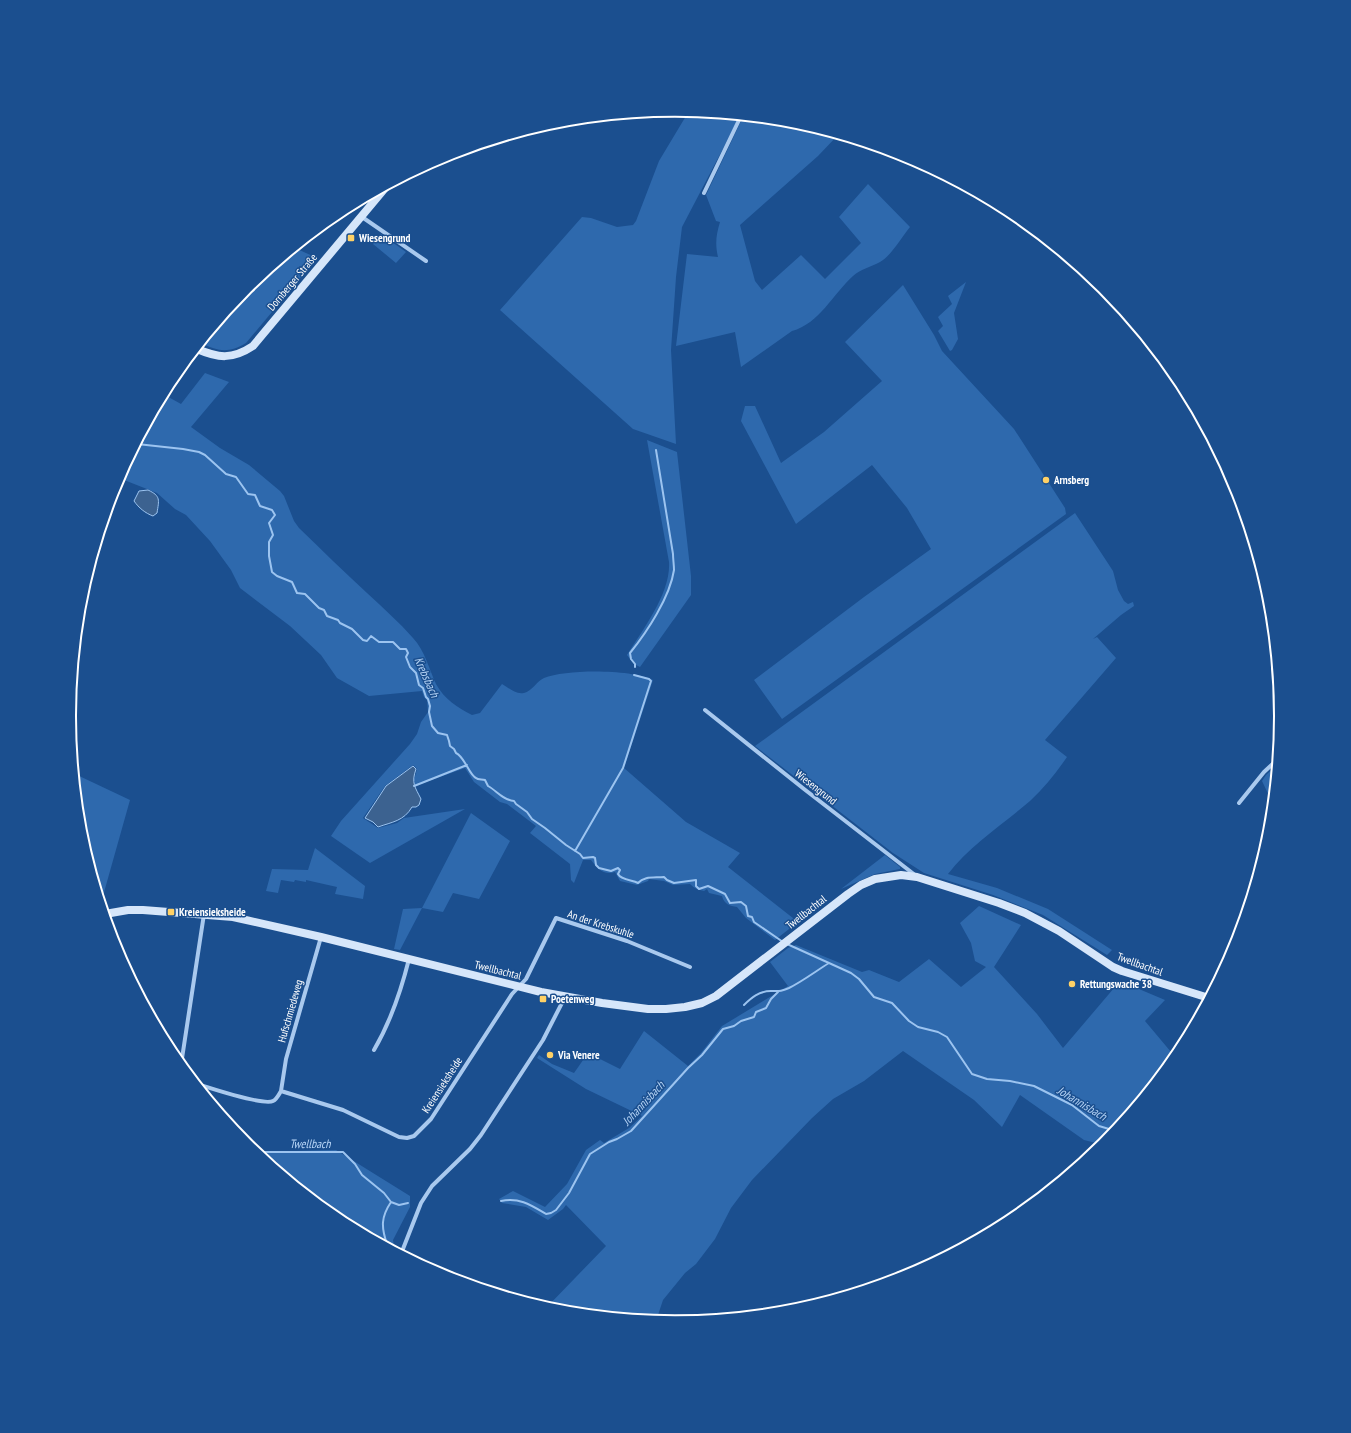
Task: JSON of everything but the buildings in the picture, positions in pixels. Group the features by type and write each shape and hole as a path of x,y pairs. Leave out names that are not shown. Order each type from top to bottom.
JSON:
{"street":[{"path":"704,194 739,120"},
{"name":"Dornberger Straße","path":"201,351 216,356 225,356 239,354 253,346 379,195"},
{"path":"362,217 426,261"},
{"name":"Wiesengrund","path":"705,710 917,877"},
{"path":"1239,803 1264,772 1273,763"},
{"name":"Twellbachtal","path":"110,913 128,910 143,910 204,914 244,919 321,936 409,960 565,997 648,1009 666,1009 702,1003 716,996 861,885 888,876 901,875 917,877 999,903 1031,916 1059,931 1113,967 1205,997"},
{"path":"182,1057 204,914"},
{"name":"An der Krebskuhle","path":"519,986 526,978 556,918 627,941 690,967"},
{"name":"Hufschmiedeweg","path":"281,1091 286,1059 321,936"},
{"path":"374,1050 384,1033 401,992 409,960"},
{"name":"Kreiensieksheide","path":"281,1091 344,1110 399,1136 407,1138 414,1136 431,1118 512,994 519,986"},
{"path":"403,1250 421,1203 432,1186 470,1149 482,1135 543,1040 565,997"},
{"path":"204,1086 234,1096 266,1102 275,1099 281,1091"}],"shaded area":[{"path":"685,117 738,120 682,227 676,277 671,350 676,444 633,429 500,310 582,217 591,218 617,227 633,225 636,221 659,161"},
{"path":"741,121 835,138 818,156 740,225 755,281 762,290 801,255 825,279 861,243 839,217 868,184 910,227 888,256 880,262 853,276 825,308 810,322 792,331 741,367 735,332 676,346 687,254 718,257 716,240 720,222 716,221 706,195"},
{"path":"381,234 406,252 396,263 373,244"},
{"path":"300,250 317,258 246,343 229,350 219,350 206,345 225,321 280,266"},
{"path":"966,282 954,313 958,339 950,351 938,331 943,326 938,317 952,304 948,296"},
{"path":"903,285 934,335 942,351 1014,429 1065,508 1066,514 782,719 754,680 864,597 931,549 907,508 872,465 796,524 741,421 745,406 755,406 781,463 824,432 882,381 845,342"},
{"path":"205,373 229,382 191,427 220,448 249,465 280,491 284,496 294,521 299,528 402,626 417,643 424,654 439,689 447,699 472,715 480,713 502,684 515,692 524,693 544,678 554,675 582,672 615,672 643,676 653,680 624,768 686,822 740,853 728,867 798,922 775,940 746,918 737,907 728,904 724,901 722,896 709,893 707,889 704,891 696,889 690,884 673,885 664,881 649,879 648,881 637,885 620,881 615,872 604,872 591,860 583,860 574,883 571,880 570,864 530,833 536,826 507,804 500,802 474,782 465,768 415,786 414,780 417,769 413,765 385,786 363,818 378,828 397,823 404,818 465,809 370,863 331,836 341,821 410,744 428,712 427,700 422,691 369,696 337,678 321,655 290,626 240,588 231,570 210,541 186,515 175,509 157,493 125,480 138,451 168,397 181,404"},
{"path":"647,440 677,452 691,576 691,595 640,667 634,664 627,655 661,598 666,586 669,562"},
{"path":"148,490 155,494 158,499 157,513 153,516 142,510 134,501 139,491"},
{"path":"1075,513 1113,571 1118,590 1124,601 1128,604 1133,602 1134,606 1093,639 1097,637 1116,658 1045,740 1067,757 1054,775 1030,801 976,844 948,874 997,888 1048,909 1112,950 1107,955 1043,915 993,895 924,873 893,853 755,746"},
{"path":"413,766 416,769 414,785 421,799 419,805 412,807 409,812 401,818 378,827 373,822 365,818 386,786"},
{"path":"1273,769 1270,797 1262,781"},
{"path":"79,776 130,800 103,895 96,872 88,833"},
{"path":"471,813 510,841 479,899 453,893 443,912 422,908"},
{"path":"315,848 365,886 363,899 335,894 337,887 306,880 306,882 295,880 294,882 281,880 278,893 266,891 272,869 308,870"},
{"path":"885,855 900,867 900,869 875,874 841,889"},
{"path":"979,906 1021,925 994,967 1037,1014 1063,1048 1120,981 1165,1000 1145,1021 1171,1052 1180,1041 1151,1081 1126,1112 1096,1143 1084,1140 1020,1095 1002,1127 974,1100 903,1051 864,1081 833,1099 812,1118 752,1180 731,1208 715,1239 696,1264 685,1273 663,1300 658,1316 597,1311 551,1302 606,1246 566,1205 548,1220 526,1207 502,1203 499,1199 513,1191 545,1207 567,1184 586,1150 600,1140 604,1143 629,1128 642,1116 586,1089 537,1058 539,1055 552,1064 574,1073 588,1053 620,1069 644,1031 688,1066 701,1053 722,1026 788,986 770,962 788,948 796,945 862,972 869,970 899,982 929,959 961,987 986,967 975,961 971,943 960,923"},
{"path":"422,908 400,950 394,949 403,909"},
{"path":"336,1150 410,1196 410,1207 393,1240 394,1246 342,1215 280,1167 264,1152"}],"waterway":[{"name":"Krebsbach","path":"141,444 183,449 199,452 205,455 226,474 236,477 248,494 255,495 260,506 272,510 275,515 269,523 273,535 269,542 269,556 272,572 277,576 292,582 297,593 305,594 319,608 324,610 327,616 338,620 340,623 352,629 363,640 367,641 371,636 379,642 393,642 400,649 406,649 408,653 406,657 410,667 416,673 419,685 423,688 428,699 432,726 438,733 447,735 450,746 462,758 474,776 478,779 485,780 488,786 500,795 514,801 527,812 532,819 580,854 583,858 595,858 596,865 599,868 611,871 618,868 620,870 618,874 619,876 638,883 643,879 653,877 664,877 674,883 696,880 696,886 699,889 708,886 725,894 730,903 741,902 746,906 748,916 752,917 754,922 783,942"},
{"path":"635,667 630,653 650,625 663,603 672,580 674,570 673,554 656,450"},
{"path":"575,851 623,768 651,681 649,679 634,675"},
{"path":"414,786 467,765"},
{"path":"787,944 829,963"},
{"name":"Johannisbach","path":"744,1005 752,997 759,994 767,991 781,991 789,988 829,963 851,973 859,979 874,997 892,1003 909,1021 918,1027 938,1032 947,1037 972,1074 987,1079 1010,1081 1034,1086 1072,1105 1099,1126 1110,1129"},
{"name":"Johannisbach","path":"501,1201 519,1201 546,1214 556,1210 569,1193 590,1154 631,1131 688,1068 702,1055 723,1029 754,1017 756,1012 766,1008 771,999 778,992"},
{"name":"Twellbach","path":"264,1152 343,1152 355,1164 362,1175 384,1193 391,1202"},
{"name":"Johannisbach","path":"391,1202 399,1205 408,1203"},
{"name":"Johannisbach","path":"386,1241 383,1222 385,1212 391,1202"}],"place":[{"name":"Wiesengrund","path":"351,238"},
{"name":"Arnsberg","path":"1046,480"},
{"name":"Kreiensieksheide","path":"171,912"},
{"name":"Rettungswache 38","path":"1072,984"},
{"name":"Poetenweg","path":"543,999"},
{"name":"Via Venere","path":"550,1055"}]}
